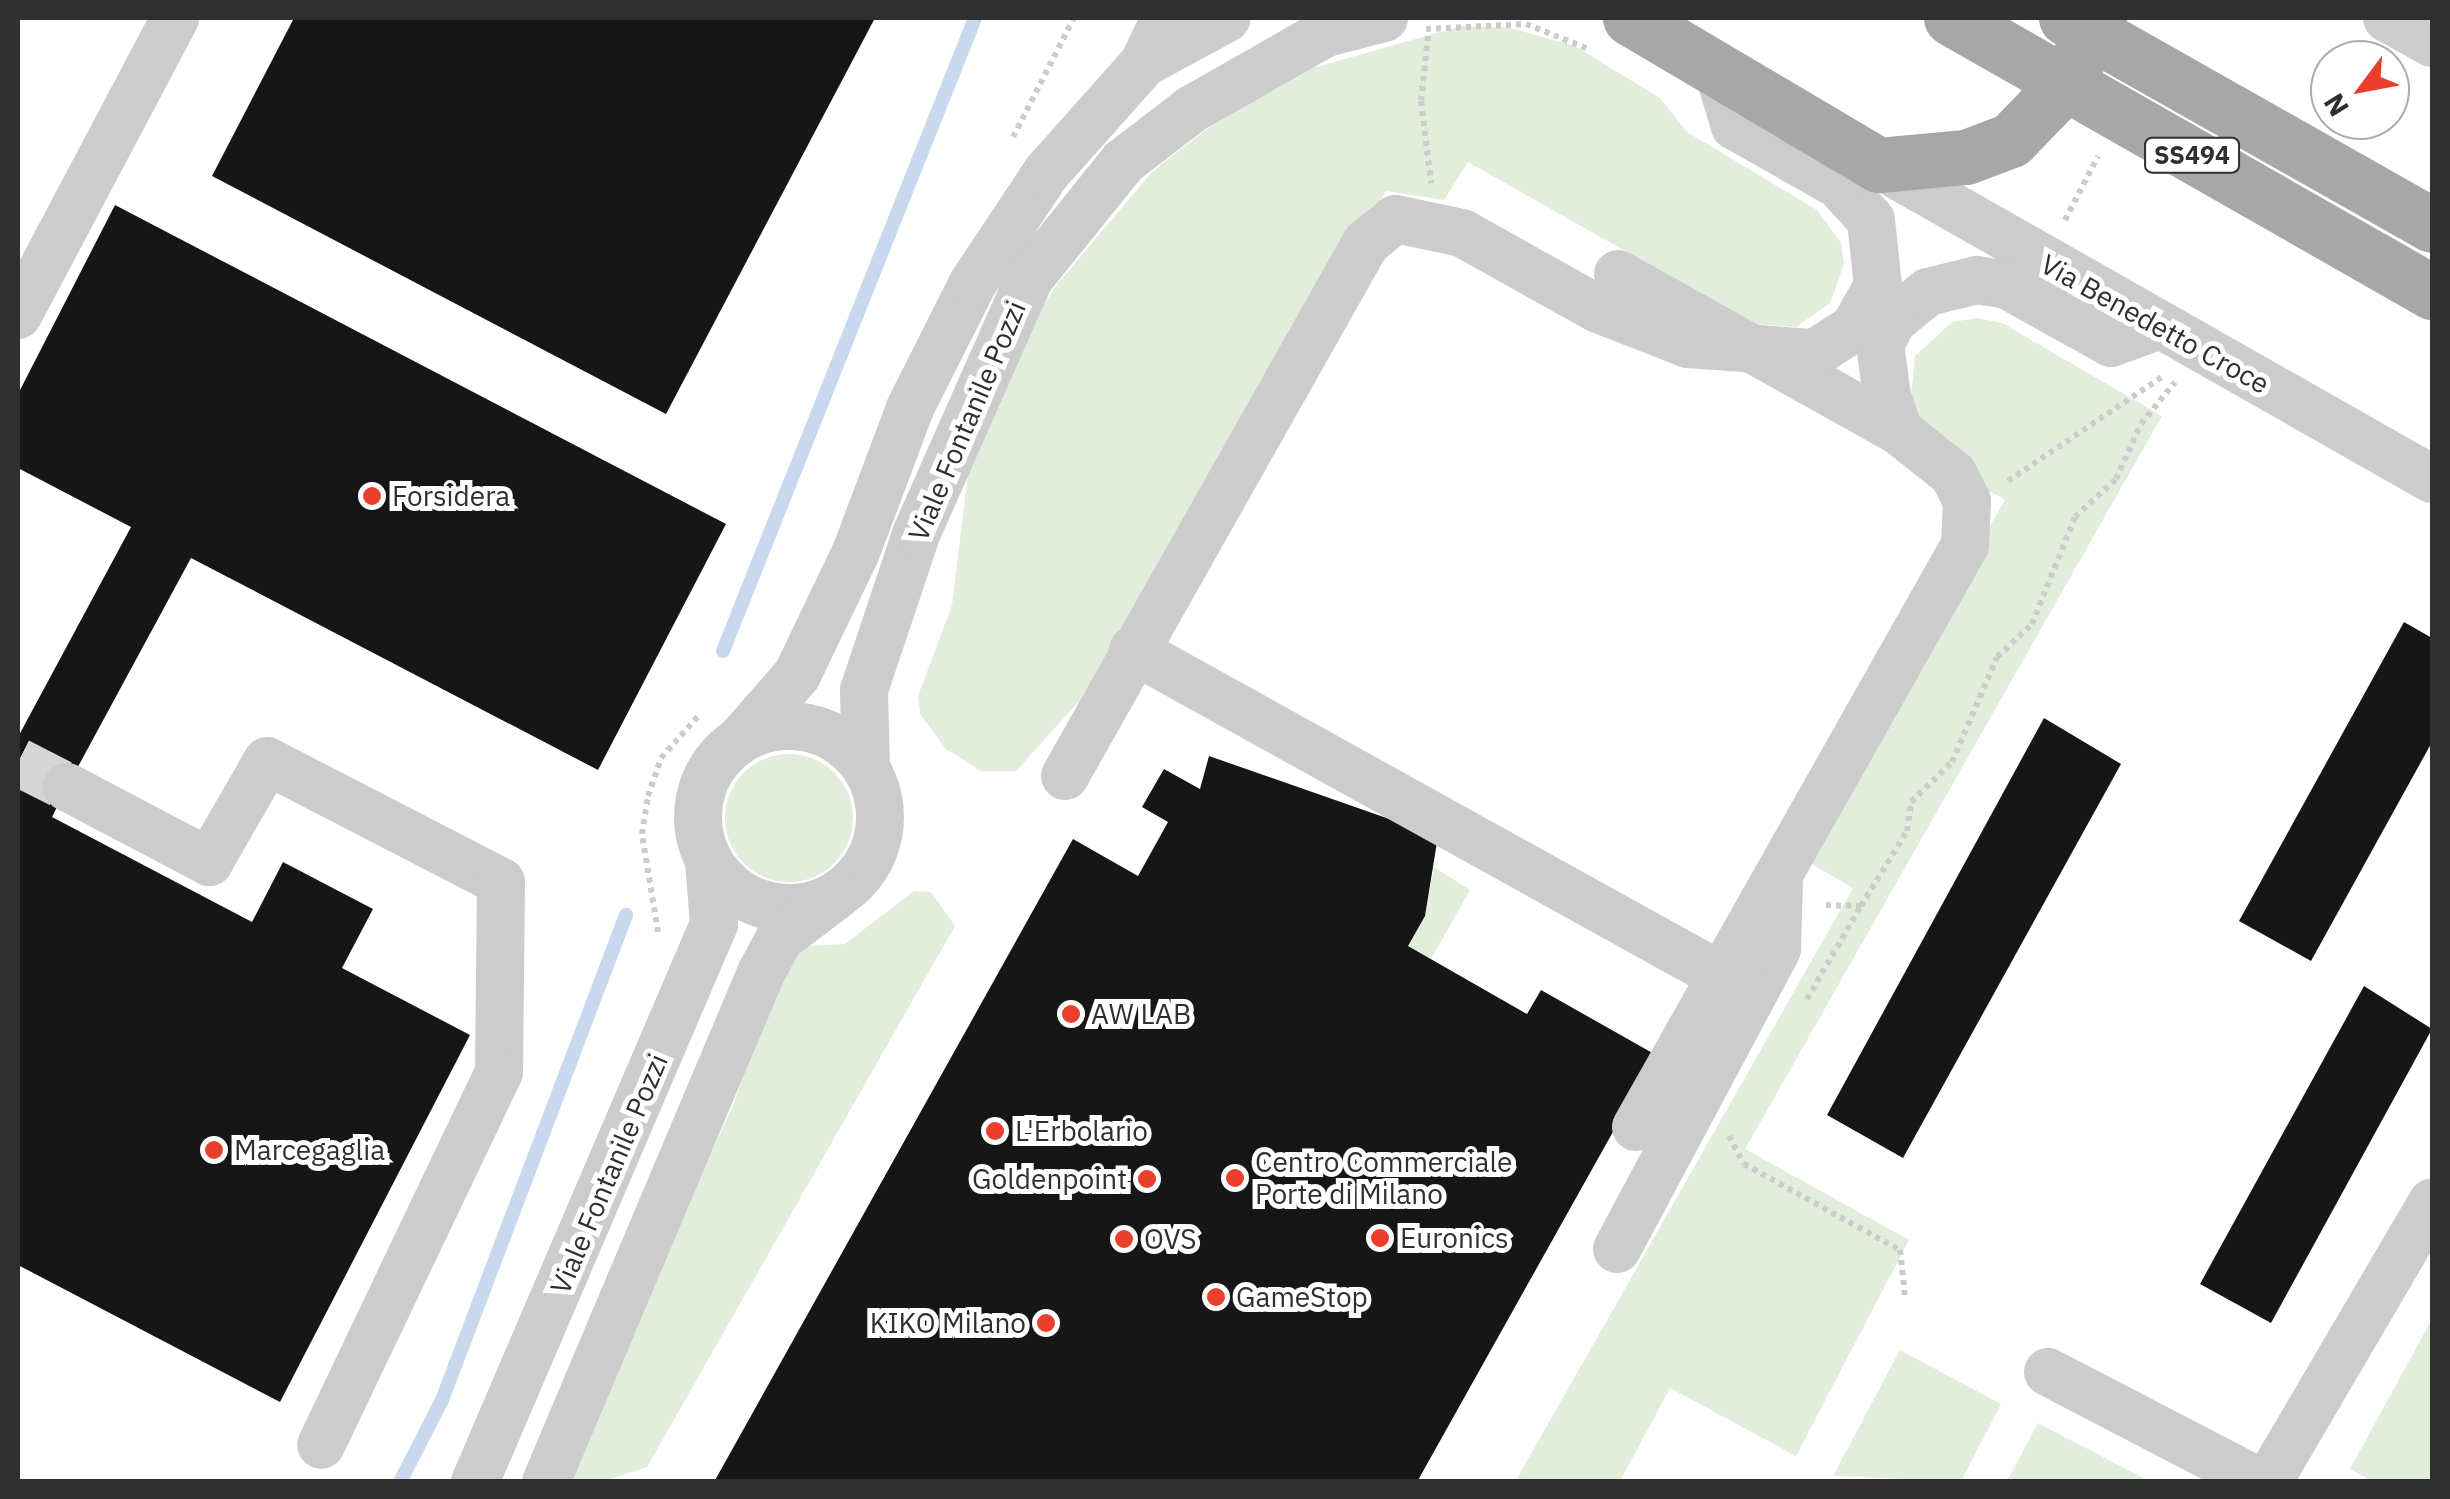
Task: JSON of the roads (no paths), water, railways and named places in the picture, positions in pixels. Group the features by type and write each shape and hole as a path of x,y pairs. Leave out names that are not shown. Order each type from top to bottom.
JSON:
{"main road":[{"name":"SS494","path":"1950,18 2432,292"},
{"name":"SS494","path":"1879,165 1966,157 2010,140 2066,83 2086,22 2432,225"},
{"name":"Via Benedetto Croce","path":"1617,38 1718,70 1879,165"}],"street":[{"path":"18,315 175,18"},
{"path":"1144,63 1164,18"},
{"path":"1144,63 1228,18"},
{"path":"2387,18 2432,43"},
{"name":"Viale Fontanile Pozzi","path":"546,1482 761,973 780,939 836,895 874,851 879,804 866,768 864,690 917,532 1029,280 1123,162 1192,109 1326,34 1413,26"},
{"name":"Viale Fontanile Pozzi","path":"475,1482 714,924 710,860 700,835 705,782 798,675 856,552 910,408 973,283 1046,173 1144,63"},
{"path":"1064,776 1366,243 1396,219 1462,233 1598,308 1688,344 1766,353 1814,353 1854,328 1878,286 1877,238 1839,185 1735,126 1718,70"},
{"name":"Via Benedetto Croce","path":"1879,165 2432,479"},
{"path":"1617,1249 1776,949 1796,890 1948,584 1965,546 1967,501 1953,474 1900,431 1618,274"},
{"path":"1900,431 1880,345 1892,321 1928,292 1977,280 2007,285 2111,343 2158,326"},
{"path":"1133,650 1721,976"},
{"path":"740,740 780,727 822,731 866,768"},
{"path":"67,787 209,862 266,761 501,882 498,1072 321,1445"},
{"path":"710,860 752,900 809,906 836,895"},
{"path":"1636,1128 1721,976 1796,890"},
{"path":"2268,1482 2432,1202"},
{"path":"2048,1372 2259,1482"}],"waterway":[{"path":"723,651 975,18"},
{"path":"400,1482 442,1400 626,915"}],"tunnel":[{"path":"18,762 67,787"}],"place":[{"name":"Forsidera","path":"372,496"},
{"name":"AW LAB","path":"1071,1014"},
{"name":"L'Erbolario","path":"995,1131"},
{"name":"Marcegaglia","path":"214,1150"},
{"name":"Centro Commerciale Porte di Milano","path":"1235,1178"},
{"name":"Goldenpoint","path":"1147,1179"},
{"name":"Euronics","path":"1380,1238"},
{"name":"OVS","path":"1124,1239"},
{"name":"GameStop","path":"1216,1297"},
{"name":"KIKO Milano","path":"1046,1323"}]}
